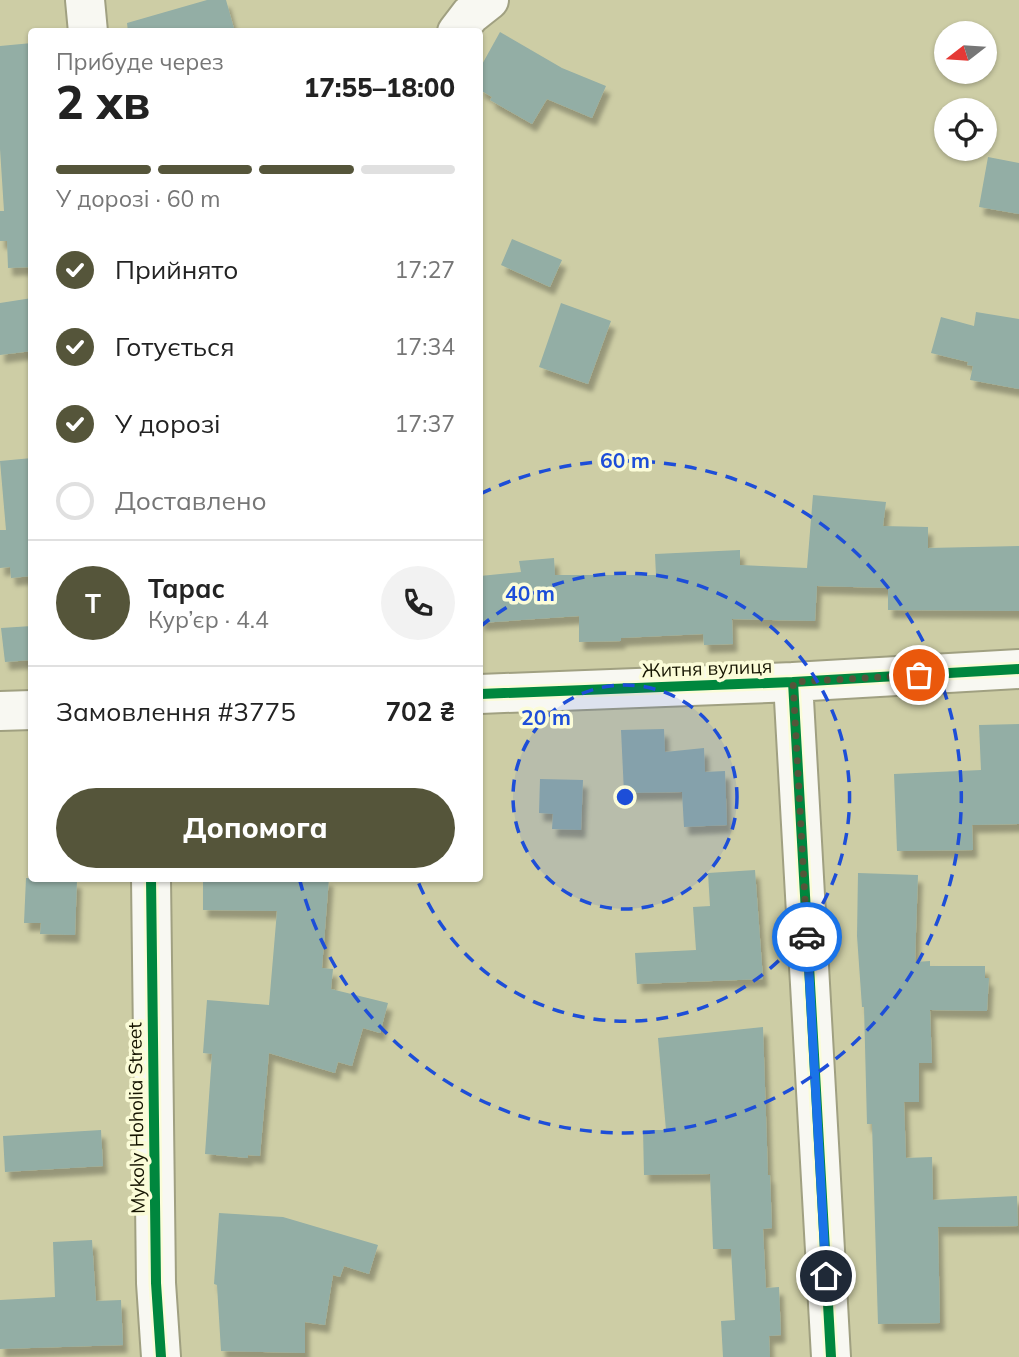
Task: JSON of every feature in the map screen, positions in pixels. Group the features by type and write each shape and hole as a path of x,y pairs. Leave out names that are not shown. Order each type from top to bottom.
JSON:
{"street":[{"path":"85,0 88,28"},
{"path":"460,28 470,15 489,0"},
{"name":"Житня вулиця","path":"483,694 793,682 1019,669"},
{"path":"793,682 831,1357"},
{"path":"0,711 28,710"},
{"name":"Mykoly Hoholia Street","path":"151,882 156,1283 161,1357"}],"building":[{"path":"207,0 226,0 234,28 128,28 127,23"},
{"path":"500,32 562,68 606,86 592,118 547,99 532,124 490,100 492,97 483,92 483,63"},
{"path":"28,43 28,267 8,268 7,241 0,241 0,211 4,211 0,149 0,46"},
{"path":"997,159 1019,163 1019,214 979,207 987,161 997,161"},
{"path":"512,239 562,260 550,287 501,265"},
{"path":"28,299 28,352 0,355 0,303"},
{"path":"561,303 611,321 588,384 539,367"},
{"path":"976,312 1019,319 1019,389 970,380 973,366 967,365 968,362 931,353 941,317 974,326"},
{"path":"28,458 28,576 11,578 10,567 0,568 0,530 6,530 0,461"},
{"path":"813,495 886,502 883,526 928,527 928,548 1019,546 1019,611 888,610 888,588 817,586 815,621 732,619 733,644 704,645 703,634 579,642 579,616 483,623 483,576 521,572 519,561 554,558 555,575 656,575 655,554 740,550 740,565 807,568"},
{"path":"28,626 28,660 5,662 1,628"},
{"path":"1019,724 1019,824 972,825 973,850 897,851 894,774 981,770 979,725"},
{"path":"664,729 665,752 704,748 705,772 725,771 727,825 684,827 682,792 624,793 621,730"},
{"path":"540,779 583,780 581,830 552,829 553,814 539,813"},
{"path":"755,870 763,979 637,984 635,953 696,950 693,907 710,906 708,873"},
{"path":"858,873 918,875 915,962 930,961 930,966 985,966 985,978 989,978 987,1011 930,1010 932,1063 919,1063 919,1102 904,1102 906,1158 932,1157 933,1200 1017,1196 1018,1226 938,1227 940,1323 878,1324 872,1124 867,1124 864,1007 857,936"},
{"path":"26,878 28,882 77,882 75,935 40,934 41,923 24,923"},
{"path":"203,882 329,882 322,968 333,969 331,989 388,1003 380,1033 363,1028 352,1066 338,1062 335,1073 269,1053 260,1156 248,1155 248,1158 205,1154 212,1054 203,1053 207,1000 269,1005 277,911 203,910"},
{"path":"763,1027 772,1228 763,1229 766,1288 779,1287 781,1335 769,1336 770,1357 723,1357 721,1321 735,1320 731,1249 713,1249 710,1174 644,1175 643,1130 666,1130 658,1038"},
{"path":"101,1130 103,1166 5,1172 3,1136"},
{"path":"219,1213 283,1217 378,1245 369,1274 344,1266 340,1277 333,1275 325,1325 305,1322 305,1353 221,1351 217,1285 214,1284"},
{"path":"92,1240 96,1301 121,1300 123,1345 0,1349 0,1300 55,1297 53,1242"}],"cycle path":[{"path":"483,694 793,682 1019,669"},
{"path":"793,682 831,1357"},
{"path":"151,882 156,1283 161,1357"}],"way so far":[{"path":"807,937 793,682 919,675"}],"route":[{"path":"807,937 826,1276"}]}
